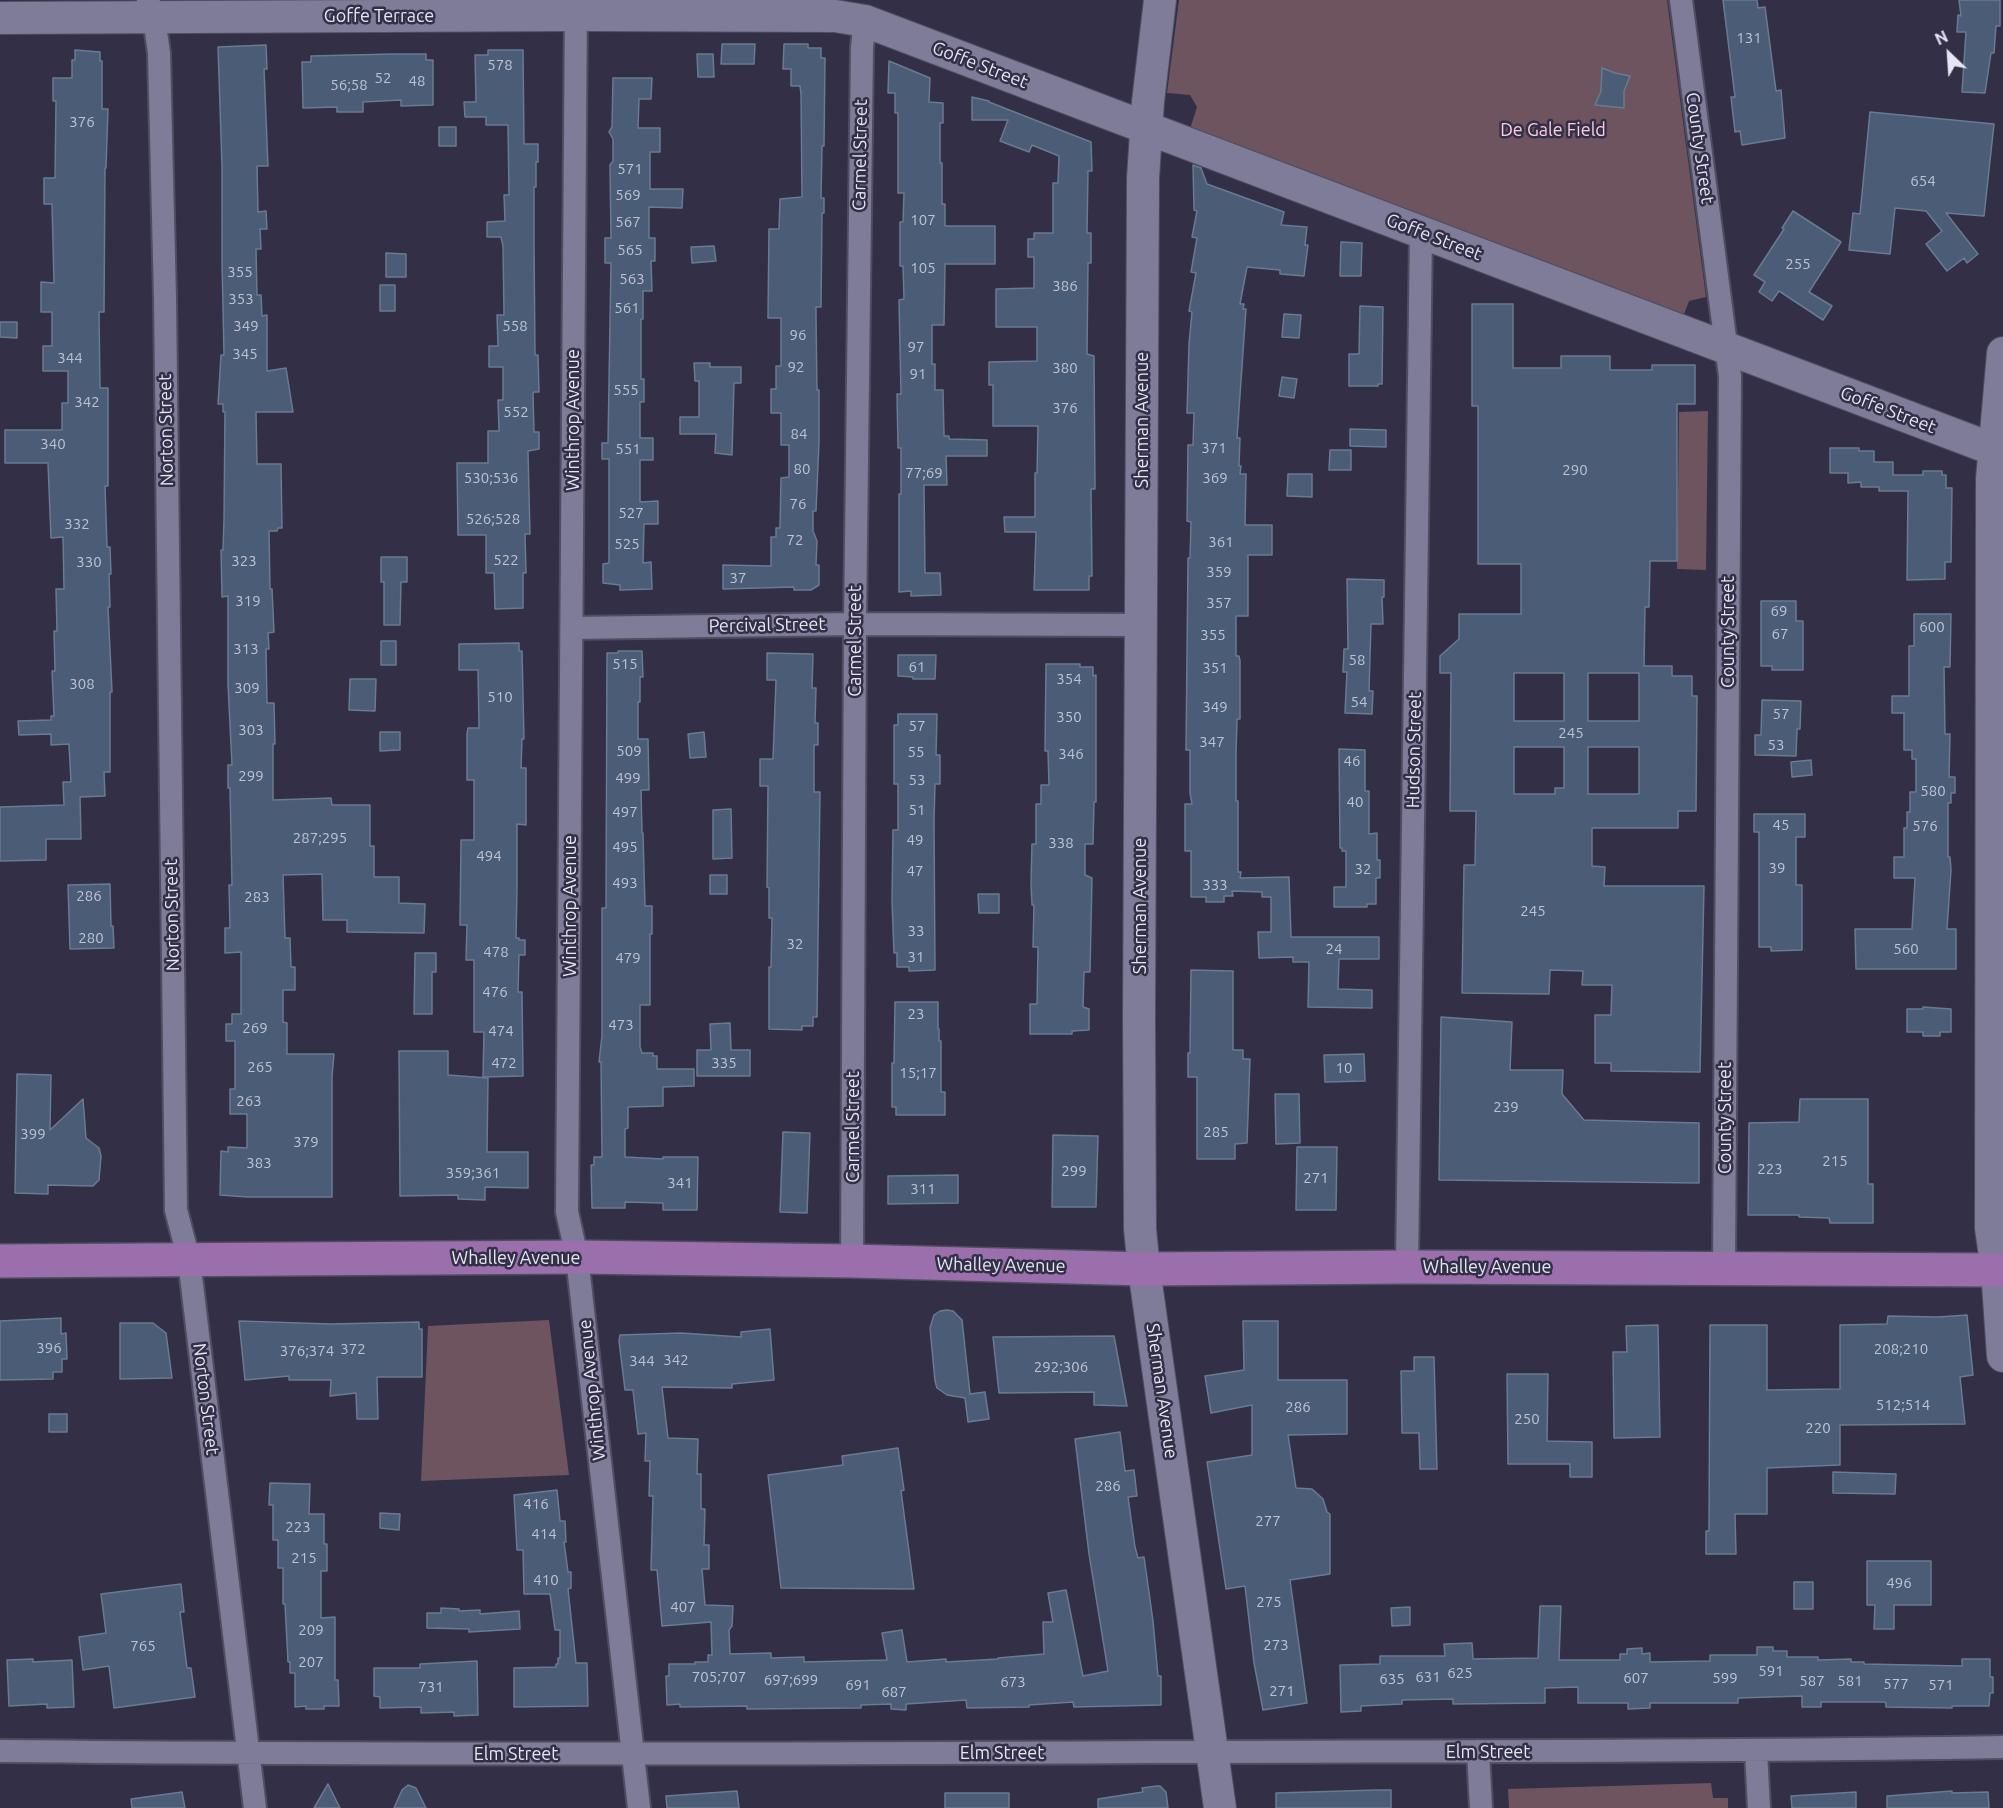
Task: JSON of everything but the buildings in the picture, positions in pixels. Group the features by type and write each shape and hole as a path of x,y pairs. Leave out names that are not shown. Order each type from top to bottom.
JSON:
{"main road":[{"name":"Sherman Avenue","path":"1160,0 1146,127 1143,178 1140,1229 1220,1808"},
{"name":"Goffe Terrace","path":"0,18 156,6 576,7 835,16 864,11"},
{"name":"Goffe Street","path":"864,11 1146,127 1998,451"},
{"path":"2003,353 1998,451 1992,479 1996,938 1991,1228 2000,1270 2003,1356"},
{"name":"Whalley Avenue","path":"0,1261 577,1257 852,1261 1144,1269 1407,1267 2000,1270"}],"street":[{"name":"County Street","path":"1681,0 1730,384 1724,1268"},
{"name":"Norton Street","path":"156,6 165,298 176,1210 189,1260 255,1808"},
{"name":"Winthrop Avenue","path":"576,7 567,1212 577,1257 639,1808"},
{"name":"Carmel Street","path":"852,1261 855,624 864,11"},
{"name":"Hudson Street","path":"1407,1267 1421,233"},
{"name":"Percival Street","path":"572,628 855,624 1142,625"},
{"name":"Elm Street","path":"0,1751 248,1754 1756,1752 2003,1747"},
{"path":"1478,1751 1481,1808"},
{"path":"1756,1752 1759,1808"}],"green space":[{"name":"De Gale Field","path":"1179,0 1667,0 1706,297 1689,301 1683,317 1190,129 1197,107 1190,95 1167,93"},
{"path":"1708,411 1706,570 1677,569 1679,412"},
{"path":"549,1320 569,1475 421,1481 428,1326"},
{"path":"1711,1783 1713,1798 1728,1798 1728,1808 1509,1808 1508,1789"}]}
